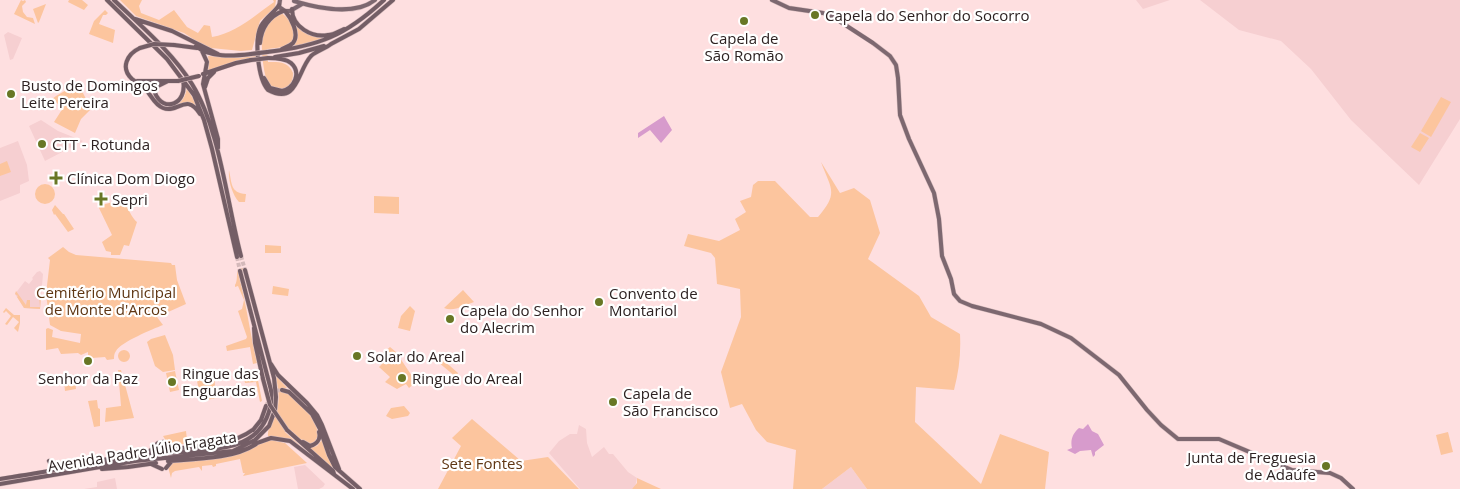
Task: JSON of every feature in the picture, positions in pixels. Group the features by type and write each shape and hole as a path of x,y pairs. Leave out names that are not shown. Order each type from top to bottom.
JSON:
{"highway":[{"path":"107,0 157,48 183,78 194,95 204,120 239,257 218,156 206,113 192,84 171,56 114,0"},
{"path":"204,120 197,109 187,104 168,109 161,107 126,70 126,61 130,54 140,48 154,44 174,45 218,54 239,56 299,48 322,42 338,35 359,21 384,0"},
{"path":"279,2 265,21 258,38 262,82 273,93 282,94 290,91 295,86 310,57 359,29 393,0"},
{"path":"292,9 292,16 297,23 314,35 333,34 359,21"},
{"path":"268,58 284,60 293,66 296,73 295,79 288,89 277,91 267,85 263,75 260,45 262,32 268,22 277,13 284,11 290,17 296,36 293,43 279,51"},
{"path":"132,18 172,31 218,54"},
{"path":"187,39 201,50 207,62 203,84 218,139 218,156"},
{"path":"135,81 186,80 236,63 299,53 331,44"},
{"path":"207,100 205,84 216,71"},
{"path":"168,81 158,86 155,94 156,98 162,102 170,104 178,102 183,97 185,88 183,78"},
{"name":"Avenida Padre Júlio Fragata","path":"0,484 112,463 208,452 234,451 259,437 273,416 276,404 276,390 269,360 242,271 270,384 272,400 269,412 261,428 248,440 208,452"},
{"path":"254,323 255,343 262,379 275,415 287,430 333,470 334,474"},
{"path":"269,360 278,375 317,415 339,469 354,489"},
{"path":"282,390 289,392 307,408 319,427 330,458 336,468 339,469"},
{"path":"236,444 249,436 261,420 266,406"},
{"path":"299,441 310,446 316,444 320,438 319,427"},
{"path":"94,466 112,458 152,451 160,442 169,449 216,444 237,439 254,429"},
{"path":"242,448 262,440 274,438 290,441 319,464 360,489"},
{"path":"94,466 113,469 154,463 164,469 170,461 236,454 262,440"},
{"path":"43,472 49,461 56,469 62,469"},
{"name":"Avenida Padre Júlio Fragata","path":"0,479 94,466"}],"main road":[{"path":"292,9 294,1 302,4 351,10 365,7 375,0"},
{"path":"772,0 789,8 823,13 833,17 873,43 890,56 896,65 900,115 934,193 939,219 942,256 951,279 954,294 960,301 972,306 1041,324 1072,338 1119,375 1161,425 1178,438 1219,439 1292,470 1330,473 1341,478 1352,489"},
{"path":"279,2 284,11 302,4"}],"shaded area":[{"path":"1136,0 1170,0 1143,9"},
{"path":"1200,0 1460,0 1460,119 1419,185 1351,120 1311,69 1281,41 1239,30"},
{"path":"8,32 22,38 13,59 10,60 4,35"},
{"path":"664,116 672,130 661,143 650,130 638,138 638,133"},
{"path":"41,120 58,131 83,141 45,161 29,126"},
{"path":"18,141 27,165 29,181 20,185 20,193 0,201 0,148"},
{"path":"40,271 43,274 40,309 24,308 15,294 25,281 29,284 37,272"},
{"path":"1088,424 1092,431 1098,434 1104,445 1095,452 1093,457 1091,450 1080,451 1075,454 1067,450 1072,448 1072,437 1075,432 1079,428 1083,429"},
{"path":"579,425 586,429 587,443 592,457 604,447 609,454 613,454 628,472 637,478 635,487 632,489 580,489 549,453 559,441 570,434 577,434"},
{"path":"305,465 325,484 323,487 319,489 298,489 294,467"},
{"path":"851,467 867,489 822,489"},
{"path":"115,478 117,489 84,489 97,487 97,482"}],"green space":[{"path":"21,0 26,2 22,6 23,12 27,17 33,18 35,24 14,14"},
{"path":"69,0 82,0 88,5 84,10 68,2"},
{"path":"120,0 142,0 139,6 141,13 159,20 174,10 187,27 198,33 204,25 210,26 212,37 237,28 274,2 273,0 276,0 275,7 260,21 252,50 241,51 211,48 184,33 136,16"},
{"path":"46,4 39,22 38,23 33,9"},
{"path":"105,10 108,13 103,15 99,24 115,30 113,43 89,34 94,21"},
{"path":"291,12 296,22 304,30 326,38 292,47 295,43 296,35 288,13"},
{"path":"281,13 290,22 294,36 293,40 285,46 267,49 268,62 286,64 293,73 291,83 281,89 271,87 268,82 264,68 262,44 263,32 271,21"},
{"path":"208,56 238,58 257,56 257,58 239,61 207,72 209,66"},
{"path":"75,85 80,87 91,109 81,119 75,133 54,122 63,108 53,100 48,105 44,102"},
{"path":"143,86 153,86 151,92 157,101 155,100"},
{"path":"187,88 197,106 171,107 181,101 185,96"},
{"path":"1441,97 1451,102 1431,137 1421,131"},
{"path":"1420,133 1429,138 1420,152 1411,147"},
{"path":"7,161 11,172 0,176 0,164"},
{"path":"821,162 840,193 854,188 870,200 880,233 868,259 919,296 931,317 960,334 959,362 954,390 916,387 915,422 981,484 1000,434 1049,452 1045,489 867,489 851,467 822,489 793,489 796,450 767,442 756,430 742,404 730,408 721,372 741,317 740,289 717,284 715,258 711,253 684,246 688,234 719,241 740,230 735,219 746,212 740,201 751,197 753,185 758,181 775,181 810,217 818,217 825,209 831,196 830,185"},
{"path":"229,170 234,189 237,192 246,194 245,202 239,202 232,191"},
{"path":"41,184 49,184 55,190 55,198 49,204 41,204 35,198 35,190"},
{"path":"374,196 399,197 399,214 374,213"},
{"path":"117,201 126,207 137,222 129,246 124,245 120,255 111,255 111,252 106,251 102,242 112,235 98,206"},
{"path":"55,205 74,229 68,232 54,215 52,210"},
{"path":"265,245 281,246 281,253 265,253"},
{"name":"Cemitério Municipal de Monte d'Arcos","path":"63,247 76,255 171,263 175,265 177,280 186,304 157,317 163,325 119,347 114,355 114,359 107,360 105,357 92,358 93,362 90,362 91,357 88,356 88,352 81,355 78,353 61,354 58,348 46,350 46,329 48,328 53,330 52,337 80,343 81,334 61,331 50,325 46,294 50,260 48,258"},
{"path":"242,268 247,270 238,273 243,295 257,363 253,364 250,347 227,351 226,346 247,337 238,311 242,309 244,300 238,286 235,287 238,270"},
{"path":"273,286 289,289 288,296 272,294"},
{"path":"463,290 474,302 456,309 444,308"},
{"path":"16,291 26,305 27,300 30,300 30,307 40,307 39,295 41,296 40,309 24,308 15,294"},
{"path":"410,306 415,311 410,331 398,328 401,316"},
{"path":"6,308 14,315 20,315 18,332 14,328 19,322 13,317 7,325 5,324 11,316 6,311 3,312"},
{"path":"165,335 173,355 175,370 163,372 155,366 147,342"},
{"path":"390,347 396,352 416,382 409,388 406,384 397,389 385,382 390,377 379,367 382,364 377,358"},
{"path":"124,350 130,356 124,362 118,356"},
{"path":"441,358 458,373 456,377 438,362"},
{"path":"118,370 121,370 134,418 105,422 106,408 121,406"},
{"name":"Ringue das Enguardas","path":"175,371 179,390 170,392 166,373"},
{"path":"257,375 262,401 260,402 256,382 245,383 244,378"},
{"path":"277,377 287,388 282,388 282,390 294,398 311,416 318,436 313,444 305,443 289,429 285,432 313,457 287,440 268,436 278,405"},
{"path":"214,378 217,398 201,401 197,381"},
{"path":"75,379 76,389 65,391 64,380 69,382 69,380"},
{"path":"97,400 98,408 100,409 100,426 94,427 88,401"},
{"path":"404,406 410,413 408,416 392,419 386,416 391,408"},
{"name":"Sete Fontes","path":"472,419 521,461 548,457 579,489 438,489 461,446 452,438"},
{"path":"186,431 187,440 191,440 192,444 168,444 163,436"},
{"path":"1448,432 1453,452 1441,455 1436,435"},
{"path":"271,440 285,443 307,463 243,476 245,473 243,473 240,459 216,464 213,467 212,465 202,466 202,471 199,467 175,471 172,473 171,478 168,467 173,463 235,455"},
{"path":"322,440 328,458 337,472 310,448 317,446"},
{"path":"637,478 661,489 632,489 637,483"}],"tunnel":[{"path":"241,256 245,270"},
{"path":"237,257 240,271"},
{"path":"266,406 270,397 279,390 282,390"}],"place":[{"name":"Capela do Senhor do Socorro","path":"815,15"},
{"name":"Capela de São Romão","path":"744,21"},
{"name":"Busto de Domingos Leite Pereira","path":"11,94"},
{"name":"CTT - Rotunda","path":"42,144"},
{"name":"Clínica Dom Diogo","path":"56,178"},
{"name":"Sepri","path":"101,199"},
{"name":"Convento de Montariol","path":"599,302"},
{"name":"Capela do Senhor do Alecrim","path":"450,319"},
{"name":"Solar do Areal","path":"357,356"},
{"name":"Senhor da Paz","path":"88,361"},
{"name":"Ringue do Areal","path":"402,378"},
{"name":"Ringue das Enguardas","path":"172,382"},
{"name":"Capela de São Francisco","path":"613,402"},
{"name":"Junta de Freguesia de Adaúfe","path":"1326,466"}]}
